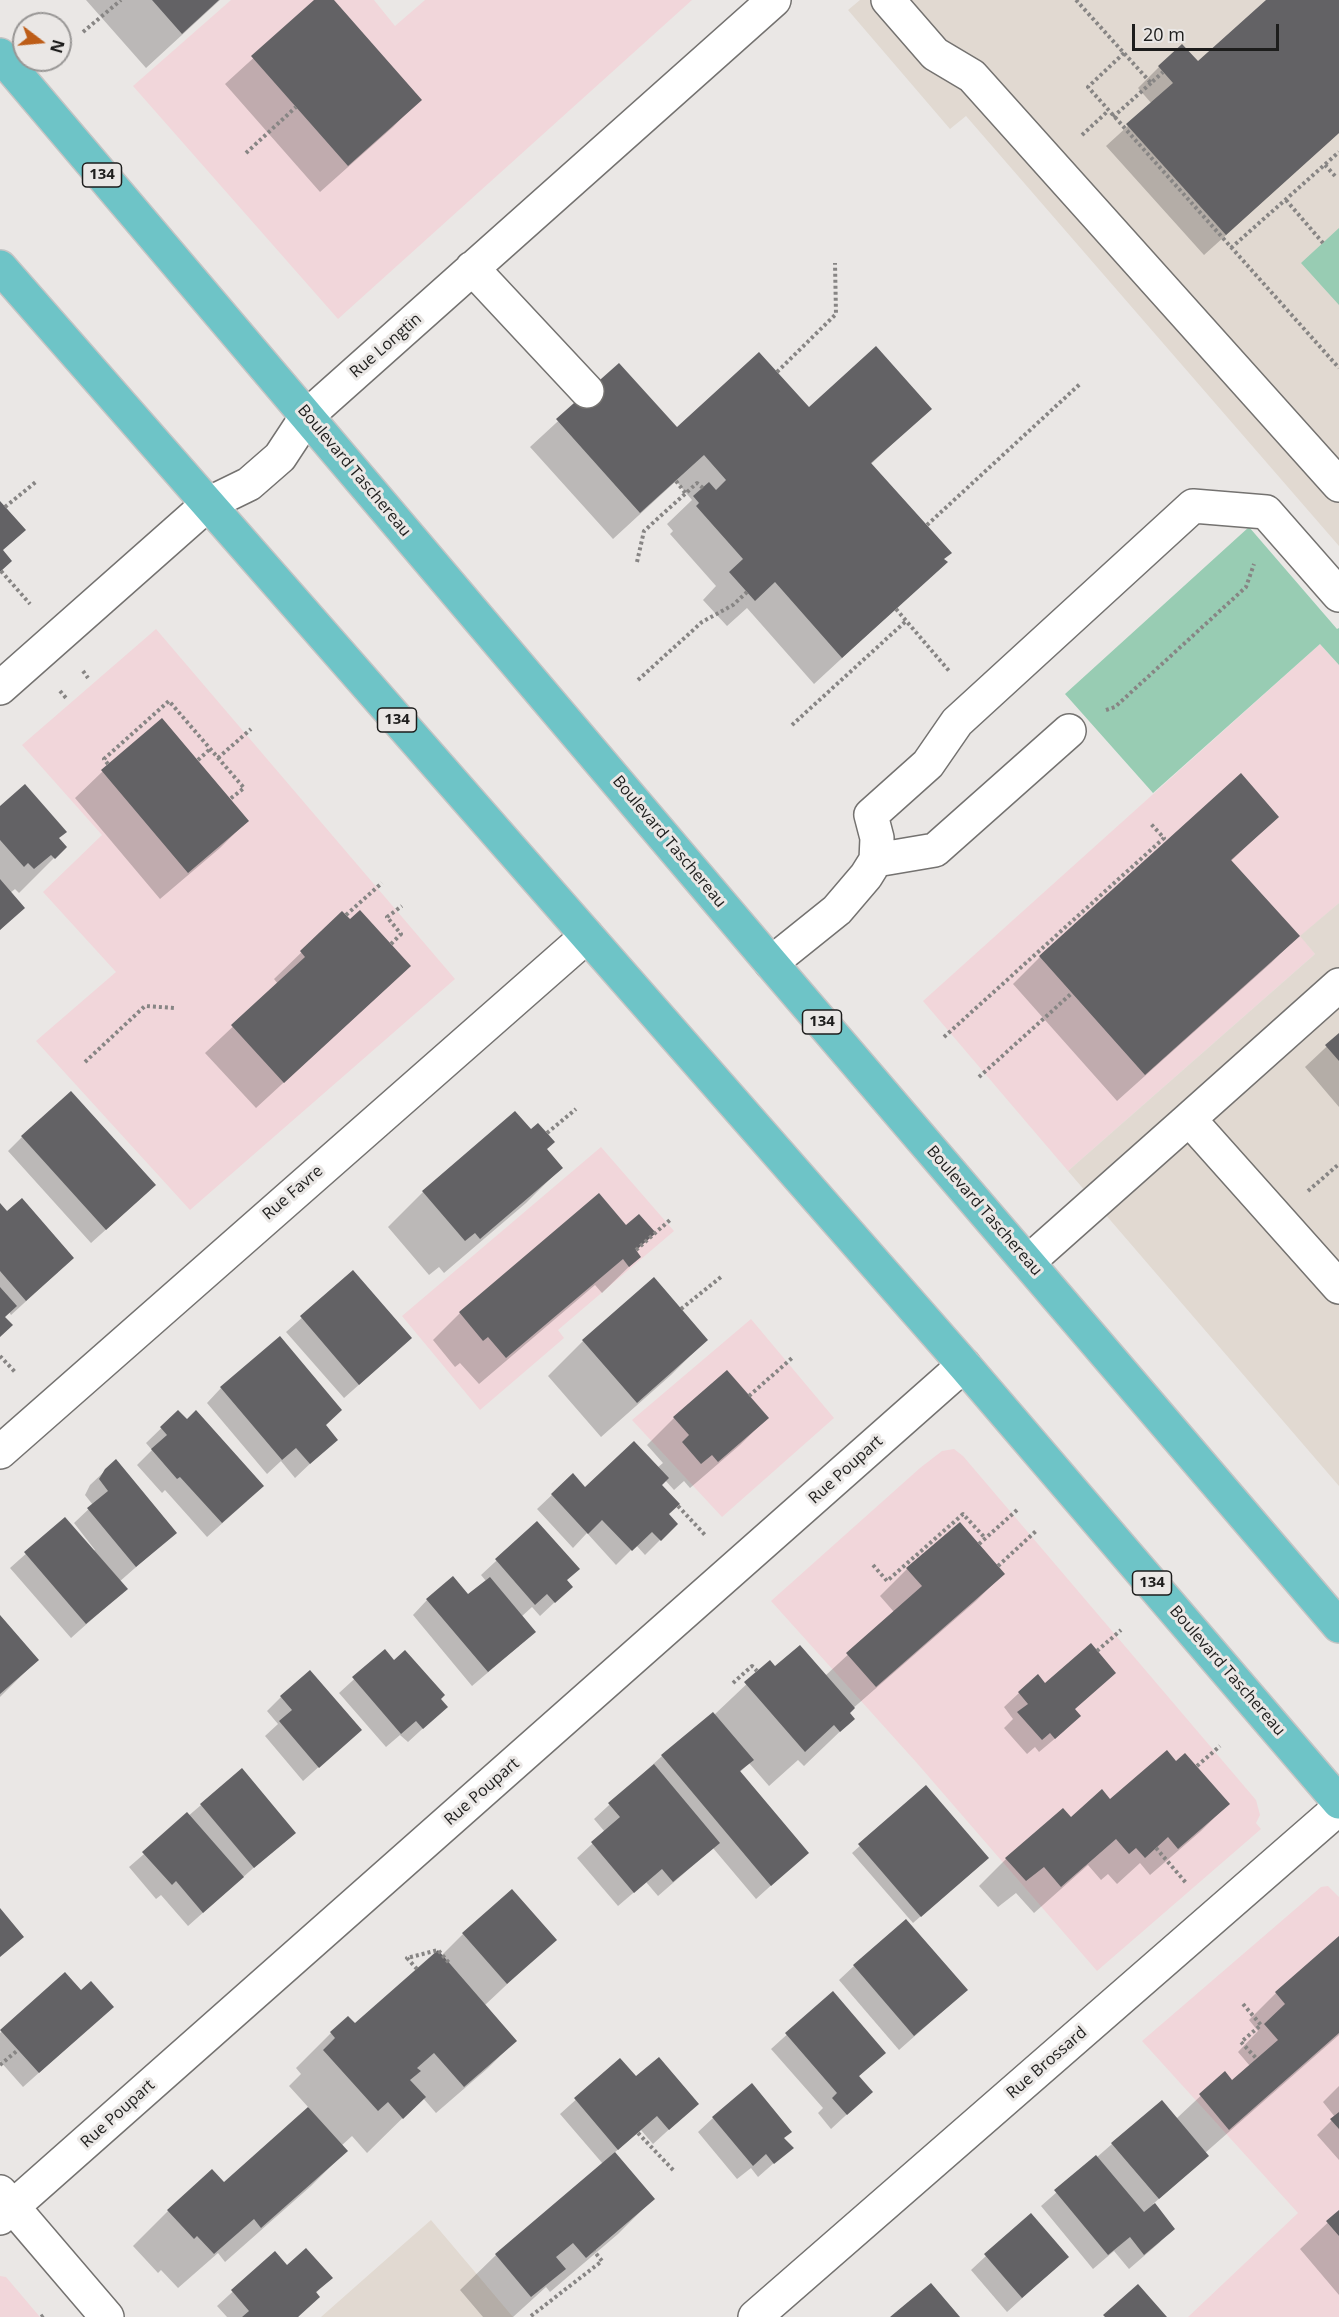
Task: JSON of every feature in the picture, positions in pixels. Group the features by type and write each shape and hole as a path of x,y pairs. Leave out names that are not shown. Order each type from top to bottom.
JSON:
{"main road":[{"name":"Boulevard Taschereau","path":"0,55 771,963 1339,1626"},
{"name":"Boulevard Taschereau","path":"0,267 964,1365 1339,1802"}],"street":[{"path":"888,0 935,54 972,76 1339,485"},
{"name":"Rue Longtin","path":"0,688 208,504 249,484 280,457 307,416 771,1"},
{"path":"472,268 587,391"},
{"path":"771,963 837,910 866,876 876,860 877,838 871,815 928,764 957,723 1193,506 1266,512 1339,595"},
{"path":"876,860 935,850 1069,731"},
{"name":"Rue Favre","path":"0,1452 587,936"},
{"path":"1028,1262 1339,985"},
{"path":"1189,1119 1339,1287"},
{"name":"Rue Poupart","path":"4,2205 964,1365"},
{"name":"Rue Brossard","path":"755,2317 1339,1808"},
{"path":"4,2205 107,2317"}],"path":[{"path":"83,32 121,0"},
{"path":"1076,0 1151,83"},
{"path":"1124,54 1088,87 1339,368"},
{"path":"1113,117 1163,72"},
{"path":"246,153 296,107"},
{"path":"1231,248 1339,152"},
{"path":"1325,165 1335,176"},
{"path":"1286,200 1323,243"},
{"path":"777,372 836,314 835,262"},
{"path":"927,525 1081,383"},
{"path":"5,507 37,481"},
{"path":"676,481 686,494"},
{"path":"637,562 644,531 697,483 703,488"},
{"path":"1105,710 1115,707 1246,587 1255,559"},
{"path":"638,680 702,622 733,605 747,592"},
{"path":"896,609 922,640"},
{"path":"792,725 906,621"},
{"path":"108,764 104,759 169,701 244,788 230,798"},
{"path":"218,758 251,729"},
{"path":"198,760 210,749"},
{"path":"944,1037 1164,838 1151,824"},
{"path":"346,915 382,883"},
{"path":"391,944 401,934 387,917 402,906"},
{"path":"980,1077 1072,993"},
{"path":"85,1062 145,1006 175,1008"},
{"path":"547,1133 576,1109"},
{"path":"1307,1192 1339,1164"},
{"path":"636,1250 671,1219"},
{"path":"681,1309 721,1277"},
{"path":"0,1356 16,1373"},
{"path":"749,1396 792,1358"},
{"path":"678,1506 707,1536"},
{"path":"979,1544 1017,1510"},
{"path":"873,1565 887,1581 963,1514 985,1538"},
{"path":"998,1566 1035,1531"},
{"path":"1097,1650 1121,1630"},
{"path":"733,1683 752,1666 758,1671"},
{"path":"1197,1766 1220,1746"},
{"path":"1156,1848 1191,1889"},
{"path":"417,1969 407,1958 438,1950 450,1964"},
{"path":"1243,2004 1261,2025 1241,2042 1256,2058"},
{"path":"0,2065 18,2050"},
{"path":"638,2133 675,2172"},
{"path":"531,2316 602,2261 594,2251"}],"shaded area":[{"path":"231,0 374,0 395,26 425,0 692,0 338,319 133,86"},
{"path":"860,0 1339,0 1339,546 966,116 950,129 848,10"},
{"path":"156,629 455,979 190,1210 36,1041 116,972 43,892 102,835 22,745"},
{"path":"1320,644 1339,665 1339,903 1301,936 1315,954 1068,1171 923,1001"},
{"path":"1339,903 1339,1486 1068,1171 1315,954 1300,936"},
{"path":"601,1147 674,1231 558,1330 564,1338 480,1410 402,1316"},
{"path":"751,1319 834,1418 722,1517 632,1420"},
{"path":"954,1449 963,1456 1256,1800 1260,1815 1256,1823 1261,1829 1097,1971 916,1762 771,1601 920,1468 942,1451"},
{"path":"1328,1886 1339,1897 1339,2317 1188,2317 1298,2213 1142,2041 1321,1887"},
{"path":"431,2220 513,2317 321,2317 407,2241"},
{"path":"0,2276 6,2277 40,2317 0,2317"}],"green space":[{"path":"1339,228 1339,305 1301,263"},
{"path":"1249,527 1337,629 1339,628 1339,665 1320,644 1153,793 1065,694"}],"building":[{"path":"152,0 219,0 182,34"},
{"path":"314,0 334,0 422,100 348,166 251,56"},
{"path":"1266,0 1339,0 1339,133 1226,235 1126,124 1173,83 1158,66 1182,44 1198,61"},
{"path":"876,346 932,409 871,463 952,553 944,559 948,562 842,658 775,582 755,601 729,572 743,559 696,506 699,503 693,496 709,482 716,490 726,480 704,455 640,513 556,419 619,363 677,427 759,352 809,407"},
{"path":"0,501 26,530 3,550 12,561 0,572"},
{"path":"162,718 249,821 188,873 101,770"},
{"path":"1241,773 1279,817 1231,860 1300,936 1145,1075 1039,956"},
{"path":"25,784 67,832 59,838 67,847 55,859 51,855 34,869 28,863 24,867 0,840 0,806"},
{"path":"0,879 25,908 0,930"},
{"path":"360,910 411,966 284,1083 231,1025 305,957 300,951 342,911 350,919"},
{"path":"1339,1033 1339,1061 1325,1045"},
{"path":"71,1091 156,1185 106,1230 21,1136"},
{"path":"515,1111 531,1129 538,1123 555,1142 547,1149 563,1168 480,1239 475,1233 465,1241 422,1191"},
{"path":"599,1193 626,1225 639,1214 656,1233 636,1250 641,1257 629,1267 623,1259 506,1358 488,1337 483,1341 459,1312"},
{"path":"22,1198 74,1258 26,1301 0,1271 0,1203 7,1211"},
{"path":"353,1270 412,1338 359,1385 300,1316"},
{"path":"654,1277 708,1340 637,1403 582,1340"},
{"path":"0,1287 17,1306 5,1317 13,1325 0,1337"},
{"path":"280,1336 342,1410 326,1425 338,1440 310,1464 296,1448 282,1460 220,1387"},
{"path":"727,1370 769,1418 718,1462 712,1455 701,1464 682,1442 689,1435 673,1417"},
{"path":"178,1410 187,1419 196,1410 264,1486 222,1523 180,1477 177,1479 151,1449 167,1435 160,1427"},
{"path":"634,1441 669,1478 662,1485 680,1504 669,1514 678,1524 661,1541 652,1532 632,1551 602,1520 588,1534 551,1494 573,1473 585,1487"},
{"path":"116,1459 177,1533 136,1567 87,1508 108,1491 99,1479 105,1469"},
{"path":"65,1517 128,1589 86,1624 24,1552"},
{"path":"537,1521 580,1569 567,1580 573,1587 555,1603 547,1594 535,1605 495,1559"},
{"path":"960,1522 1005,1574 876,1687 846,1653 922,1586 906,1568"},
{"path":"453,1576 468,1594 490,1577 536,1632 488,1672 426,1599"},
{"path":"0,1615 39,1660 0,1694"},
{"path":"1091,1643 1116,1673 1075,1709 1081,1716 1055,1739 1050,1733 1042,1740 1017,1712 1028,1704 1018,1692 1038,1674 1045,1683"},
{"path":"800,1645 855,1708 850,1713 855,1719 840,1732 834,1725 805,1752 744,1682 770,1660 775,1666"},
{"path":"385,1649 394,1660 405,1650 445,1695 441,1699 448,1707 423,1729 416,1721 401,1734 352,1677"},
{"path":"310,1670 362,1730 319,1768 279,1721 292,1710 280,1696"},
{"path":"713,1712 754,1760 740,1771 809,1853 771,1886 661,1755"},
{"path":"1167,1750 1176,1761 1185,1753 1230,1804 1178,1849 1168,1837 1145,1858 1136,1848 1129,1854 1116,1839 1061,1887 1044,1867 1026,1881 1005,1858 1063,1808 1071,1817 1102,1789 1110,1799"},
{"path":"654,1764 720,1843 673,1882 662,1869 634,1893 591,1842 620,1817 608,1803"},
{"path":"242,1768 296,1833 254,1868 200,1804"},
{"path":"926,1785 989,1858 921,1917 858,1844"},
{"path":"187,1812 244,1877 203,1913 176,1881 172,1885 142,1852"},
{"path":"512,1889 557,1940 507,1984 462,1933"},
{"path":"0,1908 24,1937 0,1957"},
{"path":"906,1919 968,1990 914,2036 853,1965"},
{"path":"1339,1936 1339,2033 1229,2130 1199,2094 1225,2071 1232,2080 1278,2040 1264,2024 1285,2004 1275,1992"},
{"path":"438,1950 517,2041 464,2087 434,2053 417,2068 421,2071 410,2080 426,2097 403,2119 388,2102 378,2111 323,2050 335,2038 330,2032 348,2016 355,2023"},
{"path":"65,1972 81,1990 91,1981 114,2007 39,2073 0,2030"},
{"path":"833,1991 886,2053 859,2076 873,2092 847,2115 832,2098 837,2093 785,2033"},
{"path":"659,2057 699,2104 669,2130 657,2116 618,2150 574,2098 620,2058 636,2076"},
{"path":"752,2083 792,2132 784,2138 794,2148 774,2164 766,2154 753,2166 712,2117"},
{"path":"1162,2100 1209,2156 1159,2199 1111,2143"},
{"path":"308,2107 348,2151 261,2228 254,2219 214,2254 197,2236 194,2239 167,2210 212,2169 224,2182"},
{"path":"1339,2112 1339,2129 1330,2119"},
{"path":"615,2152 655,2199 586,2258 573,2243 556,2257 566,2269 531,2297 495,2254"},
{"path":"1096,2155 1144,2212 1155,2203 1175,2229 1144,2255 1130,2237 1108,2255 1054,2190"},
{"path":"1339,2210 1339,2236 1326,2221"},
{"path":"1031,2213 1069,2257 1022,2298 984,2254"},
{"path":"306,2248 333,2278 316,2292 320,2297 298,2317 242,2317 249,2311 231,2290 275,2251 287,2265"},
{"path":"931,2283 960,2317 890,2317 908,2302"},
{"path":"1138,2284 1167,2317 1105,2317 1103,2315"}]}
